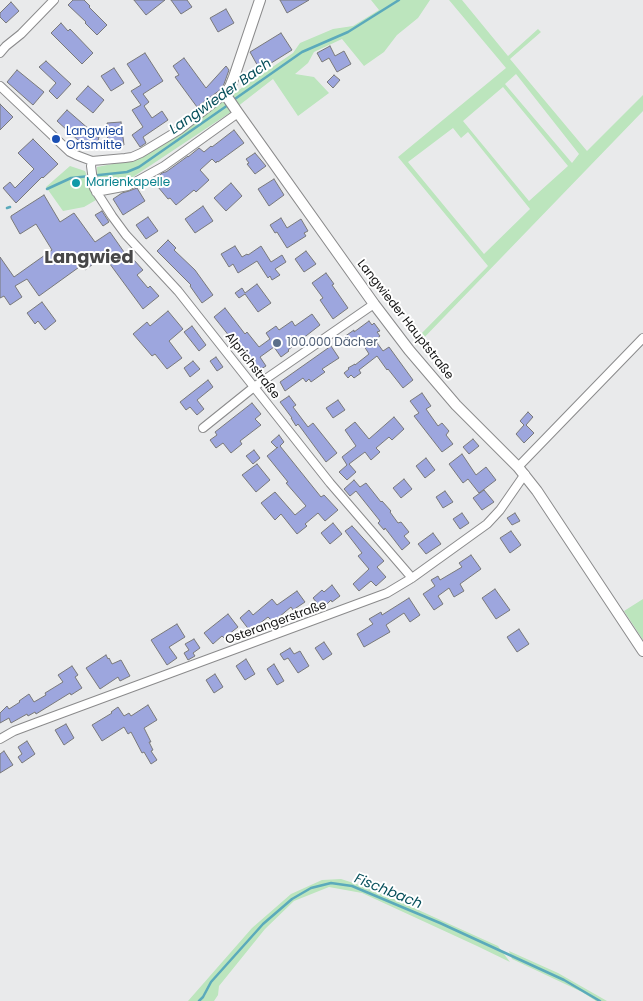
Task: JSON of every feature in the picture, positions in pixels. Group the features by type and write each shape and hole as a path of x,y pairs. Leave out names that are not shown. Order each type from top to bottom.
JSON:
{"street":[{"path":"0,53 54,0"},
{"path":"0,86 76,156 91,163 132,157 179,130 226,95 260,0"},
{"name":"Langwieder Hauptstraße","path":"226,95 374,304 409,350 456,405 521,470 558,522 643,651"},
{"path":"96,192 128,186 164,166 237,111"},
{"name":"Alprichstraße","path":"91,163 92,184 126,235 178,291 330,482 412,578"},
{"path":"203,428 254,387 374,304"},
{"name":"Osterangerstraße","path":"0,739 14,731 378,597 412,578 487,524 500,510 521,470 567,415 643,338"}],"green space":[{"path":"371,0 430,0 418,18 397,35 384,52 364,66 342,39 314,52 308,63 295,74 314,77 329,93 298,116 273,79 228,114 133,177 98,188 97,167 128,161 150,152 293,53 300,43 333,29 353,26 379,10"},
{"path":"449,0 462,0 508,56 538,29 541,32 510,59 587,151 643,95 643,111 417,345 414,341 488,266 398,157 506,68","holes":["516,74 579,154 572,163 505,84","503,87 568,166 529,201 463,121","453,128 461,138 468,132 530,209 484,254 408,162"]},
{"path":"70,166 85,171 96,200 84,207 63,211 46,187"},
{"path":"643,599 643,640 624,611"},
{"path":"341,879 372,889 498,946 510,962 362,893 329,887 294,901 265,929 219,986 218,995 214,1001 188,1001 252,928 291,894 322,880"},
{"path":"509,951 558,973 607,1001 596,1001 582,992 512,959"}],"building":[{"path":"73,0 84,0 107,25 97,35 68,5"},
{"path":"134,0 165,0 146,15"},
{"path":"171,0 187,0 192,7 181,14"},
{"path":"280,0 309,0 287,13"},
{"path":"11,2 19,11 6,23 0,17 0,13"},
{"path":"226,9 234,23 218,32 210,18"},
{"path":"61,23 68,31 70,29 93,53 82,64 51,33"},
{"path":"281,33 292,50 260,70 250,52"},
{"path":"330,46 335,56 344,51 351,64 337,72 329,58 322,62 317,53"},
{"path":"145,53 163,81 143,94 149,102 144,106 152,118 162,111 168,120 143,137 146,143 140,147 132,135 143,127 132,110 141,105 131,91 141,85 127,64"},
{"path":"184,58 206,88 226,66 229,70 220,90 197,107 175,77 179,75 173,66"},
{"path":"46,61 71,84 57,99 49,91 56,83 39,67"},
{"path":"114,68 124,83 111,91 101,76"},
{"path":"17,70 44,92 33,105 7,82"},
{"path":"334,75 340,80 333,88 327,82"},
{"path":"88,86 104,100 93,113 76,99"},
{"path":"0,104 13,117 0,130"},
{"path":"67,110 90,130 86,135 99,137 97,144 79,141 57,121"},
{"path":"121,122 124,145 109,147 107,123"},
{"path":"234,130 244,143 216,163 212,159 200,170 209,180 196,192 194,190 176,205 170,198 168,199 153,181 199,148 204,152"},
{"path":"33,139 58,164 16,203 3,188 10,182 15,188 34,169 18,153"},
{"path":"255,153 266,166 255,174 247,164 249,163 246,159"},
{"path":"274,179 284,195 269,206 258,189"},
{"path":"231,183 242,196 226,211 214,198"},
{"path":"137,188 145,201 123,215 113,199 122,193"},
{"path":"44,195 60,222 74,213 95,242 110,232 131,262 134,260 143,270 137,275 148,288 150,286 159,296 143,309 104,256 85,270 82,265 39,296 27,279 15,286 22,297 10,305 4,296 0,298 0,257 14,277 52,250 36,224 20,234 11,218 11,216"},
{"path":"203,206 213,221 195,233 185,219"},
{"path":"102,211 109,222 103,226 95,215"},
{"path":"148,217 158,231 146,239 136,225"},
{"path":"281,218 287,228 301,219 308,231 304,233 306,236 287,248 270,225"},
{"path":"168,240 176,248 174,250 195,270 213,295 202,303 191,285 157,251"},
{"path":"235,246 242,257 261,246 271,262 282,255 286,262 275,269 280,275 272,280 270,276 268,278 257,261 238,273 233,264 229,267 221,254"},
{"path":"306,251 316,264 304,272 295,259"},
{"path":"326,273 348,308 333,319 320,300 323,298 312,283"},
{"path":"257,284 271,303 258,312 245,294 239,298 235,293 242,288 245,293"},
{"path":"42,302 56,321 45,330 38,321 35,324 27,313"},
{"path":"225,308 245,334 247,332 259,347 270,339 266,333 276,326 279,330 292,321 295,326 312,314 320,325 281,357 274,347 260,357 266,366 256,372 244,355 242,356 232,344 234,342 214,317"},
{"path":"168,311 183,329 169,341 182,358 167,369 155,354 152,356 133,334 147,322 150,326"},
{"path":"369,321 372,325 374,323 380,331 377,332 380,336 375,340 383,351 389,347 413,380 403,388 377,356 359,370 361,373 354,378 351,375 348,378 344,373 348,368 369,354 359,338 349,344 344,337"},
{"path":"192,326 206,345 199,351 184,332"},
{"path":"331,346 339,358 322,369 325,372 311,382 309,379 306,382 303,378 285,391 280,382"},
{"path":"216,357 223,367 217,371 210,361"},
{"path":"193,361 200,369 190,377 184,368"},
{"path":"208,380 213,387 197,400 204,409 197,415 190,407 186,410 180,402"},
{"path":"422,393 431,406 426,409 438,426 442,423 449,431 446,435 453,444 442,452 414,416 419,413 410,401"},
{"path":"289,396 296,405 293,407 308,427 313,423 337,453 326,462 298,424 296,426 280,402"},
{"path":"338,400 345,410 333,418 326,408"},
{"path":"252,403 261,414 255,419 261,425 240,441 242,444 231,453 223,443 216,448 210,440 217,435 215,432"},
{"path":"528,412 533,417 526,425 534,433 524,443 516,434 524,425 520,421"},
{"path":"394,417 404,429 392,440 389,437 376,448 380,452 371,460 365,452 349,464 356,472 347,480 339,472 347,465 342,457 356,446 345,430 355,422 369,439"},
{"path":"279,435 284,442 280,446 321,497 324,495 338,510 325,521 318,513 297,534 281,514 275,520 261,503 275,492 295,515 306,506 286,483 288,482 267,456 277,448 271,442"},
{"path":"473,439 479,446 469,454 463,447"},
{"path":"254,450 260,458 253,464 246,456"},
{"path":"462,454 476,475 486,467 496,480 479,493 468,479 463,483 449,464"},
{"path":"426,458 435,470 425,478 416,466"},
{"path":"257,464 270,480 256,492 242,475"},
{"path":"404,479 412,489 401,498 393,488"},
{"path":"354,480 360,487 366,483 391,511 398,523 401,522 409,532 404,536 410,543 402,550 385,528 384,530 378,523 380,521 356,491 350,496 344,489"},
{"path":"484,490 494,502 482,510 473,498"},
{"path":"445,491 453,502 443,508 436,497"},
{"path":"462,513 469,523 460,529 453,519"},
{"path":"515,513 520,521 512,525 507,518"},
{"path":"333,523 342,534 330,544 321,533"},
{"path":"352,526 384,561 377,567 386,577 376,586 371,581 359,591 353,584 369,569 358,556 362,553 345,531"},
{"path":"511,531 521,545 510,553 500,538"},
{"path":"433,533 441,544 426,554 418,544"},
{"path":"471,555 481,569 460,584 464,591 454,597 449,588 438,596 443,604 434,610 423,594 435,586 431,580 438,576 440,580 462,567 459,563"},
{"path":"332,585 340,596 332,602 331,600 322,609 313,598 322,590 324,592"},
{"path":"495,589 510,610 496,619 482,598"},
{"path":"297,591 305,602 293,610 291,607 273,622 268,617 250,631 240,618 249,610 253,615 272,599 277,605"},
{"path":"409,598 420,615 410,622 404,613 386,625 390,632 364,647 357,634 373,624 369,619 381,612 382,615"},
{"path":"228,614 238,627 224,638 222,636 213,644 204,633"},
{"path":"177,624 185,637 169,647 177,658 167,665 151,640"},
{"path":"519,629 529,644 517,652 507,637"},
{"path":"194,639 200,648 193,653 195,656 188,660 184,653 189,650 185,644"},
{"path":"324,642 332,654 323,660 315,648"},
{"path":"290,648 294,654 300,651 309,666 298,673 288,658 284,660 280,654"},
{"path":"106,655 112,664 121,660 130,676 120,681 118,677 100,689 86,668"},
{"path":"246,659 255,674 245,680 236,666"},
{"path":"274,664 284,681 277,685 267,669"},
{"path":"72,666 78,675 75,677 82,688 71,695 70,693 36,714 35,712 28,716 27,714 11,723 9,718 0,723 0,713 7,706 9,709 29,694 34,702 46,695 45,693 63,682 58,675"},
{"path":"215,674 223,687 214,693 206,680"},
{"path":"148,705 157,720 144,728 151,742 149,742 153,750 151,751 157,760 151,764 144,752 142,753 131,732 128,734 124,727 102,741 92,725 112,713 118,707 124,716 129,713 131,716"},
{"path":"66,724 74,738 64,745 55,730"},
{"path":"27,741 35,754 22,763 18,757 22,754 18,747"},
{"path":"4,751 13,765 0,773 0,754"}],"waterway":[{"name":"Langwieder Bach","path":"232,101 302,52 348,32 399,0"},
{"name":"Langwieder Bach","path":"47,189 71,178 127,172 139,167 228,105"},
{"name":"Fischbach","path":"199,1001 211,982 263,924 292,899 311,888 331,883 352,886 440,923 564,980 600,1001"}],"place":[{"name":"Langwied Ortsmitte","path":"56,139"},
{"name":"Marienkapelle","path":"76,183"},
{"name":"100.000 Dächer","path":"277,343"}],"district":[{"name":"Langwied","path":"89,258"}]}
